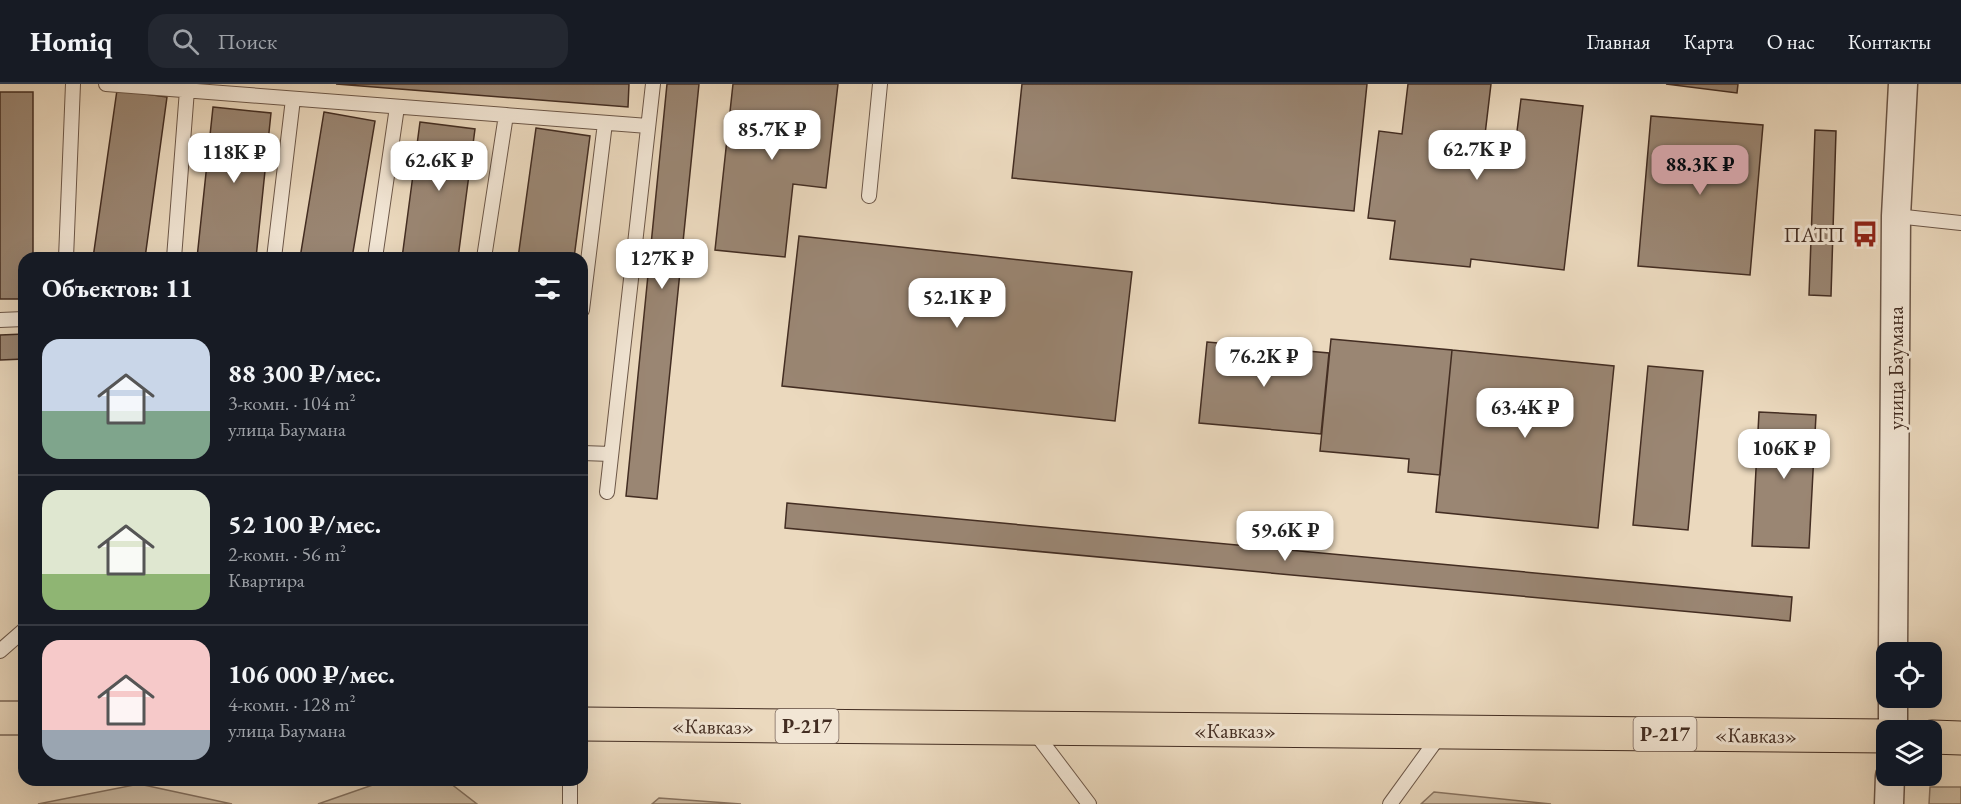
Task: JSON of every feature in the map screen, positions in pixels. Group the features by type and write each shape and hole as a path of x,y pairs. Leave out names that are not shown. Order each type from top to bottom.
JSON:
{"highway":[{"path":"0,718 18,718"},
{"name":"«Кавказ»","path":"588,724 1876,736"},
{"path":"1942,737 1961,738"}],"street":[{"name":"улица Баумана","path":"1893,642 1896,216 1903,84"},
{"path":"1888,804 1889,786"}],"lane":[{"path":"66,252 73,84"},
{"path":"106,84 648,126"},
{"path":"607,492 653,84"},
{"path":"869,196 880,84"},
{"path":"174,252 187,90"},
{"path":"275,252 292,99"},
{"path":"376,252 398,107"},
{"path":"485,252 506,115"},
{"path":"588,261 605,123"},
{"path":"1896,216 1961,223"},
{"path":"0,320 18,319"},
{"path":"588,453 611,454"},
{"path":"0,651 18,635"},
{"path":"1032,729 1089,804"},
{"path":"1390,804 1442,732"},
{"path":"570,786 570,804"}],"shaded area":[{"path":"129,786 148,786 232,804 38,804"},
{"path":"370,786 454,786 477,804 318,804"},
{"path":"1930,787 1961,787 1961,804 1929,804"},
{"path":"1434,792 1551,804 1421,804"},
{"path":"659,798 741,804 652,804"}],"building":[{"path":"336,84 629,84 628,107"},
{"path":"667,84 699,84 657,499 626,496"},
{"path":"733,84 838,84 826,188 793,184 785,257 715,250"},
{"path":"1022,84 1367,84 1354,211 1012,178"},
{"path":"1408,84 1491,84 1484,143 1515,147 1521,99 1583,106 1564,270 1471,259 1470,267 1390,259 1395,221 1368,218 1379,131 1402,134"},
{"path":"1666,84 1738,84 1737,93"},
{"path":"117,90 167,97 146,252 94,252"},
{"path":"0,92 33,92 33,252 18,252 18,299 0,299"},
{"path":"213,107 271,113 257,252 198,252"},
{"path":"324,112 375,121 353,252 301,252"},
{"path":"1651,116 1763,125 1750,275 1638,266"},
{"path":"420,122 475,129 459,252 403,252"},
{"path":"536,128 590,136 575,252 519,252"},
{"path":"1815,130 1836,131 1831,296 1809,295"},
{"path":"799,236 1132,272 1115,421 782,386"},
{"path":"18,334 18,359 0,360 0,335"},
{"path":"1331,339 1452,350 1440,475 1408,472 1409,459 1320,451"},
{"path":"1207,342 1329,353 1321,434 1199,423"},
{"path":"1452,350 1614,366 1598,528 1436,512"},
{"path":"1648,366 1703,371 1688,530 1633,525"},
{"path":"1759,412 1816,415 1809,548 1752,546"},
{"path":"787,503 1792,597 1790,621 785,528"}],"place":[{"name":"ПАТП","path":"1865,234"}]}
